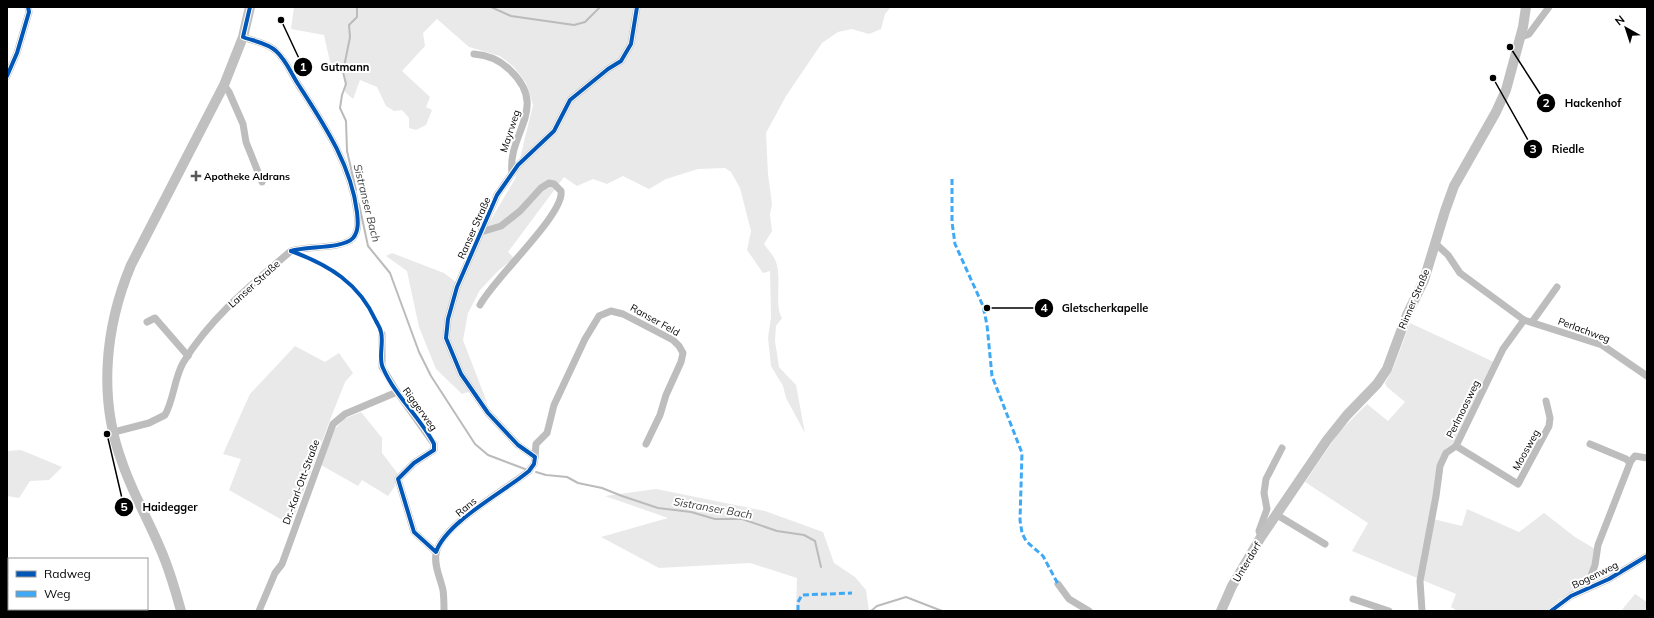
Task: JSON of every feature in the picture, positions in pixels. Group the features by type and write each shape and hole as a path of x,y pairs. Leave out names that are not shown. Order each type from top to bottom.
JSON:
{"main road":[{"path":"181,611 174,585 161,549 121,461 108,397 108,360 113,322 120,293 131,265 224,85 243,37 250,7"},
{"name":"Rinner Straße","path":"1277,515 1332,432 1382,377 1407,315 1424,280 1445,209 1457,180 1502,99 1523,27 1526,7"},
{"name":"Unterdorf","path":"1221,611 1232,586 1261,537 1277,515"}],"street":[{"path":"7,76 17,53 28,7"},
{"name":"Ranser Straße","path":"535,457 518,445 496,422 479,400 459,371 446,332 457,287 498,196 512,173 537,146 554,131 570,100 608,69 621,61 631,44 637,7"},
{"path":"1519,38 1529,34 1548,7"},
{"name":"Lanser Straße","path":"114,432 149,423 165,415 178,374 200,339 227,309 286,255 291,251 303,247 330,246 346,242 353,238 358,226 356,206 344,163 316,113 277,52 266,45 243,37"},
{"name":"Mayrweg","path":"474,54 494,58 505,65 521,83 528,98 528,112 512,157 512,173"},
{"path":"224,85 229,92 243,124 248,146 262,182"},
{"path":"480,305 490,289 549,219 562,199 561,190 554,184 546,185 520,211 501,226 481,232"},
{"name":"Perlachweg","path":"1435,243 1448,255 1460,273 1524,320 1602,345 1647,376"},
{"path":"1532,322 1557,287"},
{"name":"Ranser Feld","path":"535,457 536,444 547,433 554,405 593,324 599,316 611,311 623,314 673,340 682,352 681,362 666,395 660,415 646,444"},
{"path":"147,322 155,318 188,356"},
{"name":"Perlmoosweg","path":"1422,611 1420,581 1440,466 1446,453 1456,446 1503,349 1524,320"},
{"name":"Riggerweg","path":"382,334 382,367 397,392 431,437 435,448 432,453 414,463 398,479 414,532 436,552"},
{"name":"Dr.-Karl-Ott-Straße","path":"259,611 275,573 282,564 333,424 345,414 397,392"},
{"name":"Moosweg","path":"1456,446 1518,484 1549,426 1550,418 1546,401"},
{"path":"1590,444 1630,462"},
{"path":"1261,537 1259,531 1267,509 1264,483 1282,448"},
{"path":"1586,588 1595,565 1598,545 1630,462 1635,456 1647,458"},
{"name":"Rans","path":"436,552 444,538 456,526 485,502 529,471 534,464 535,457"},
{"path":"1277,515 1325,544"},
{"path":"436,552 436,567 444,595 444,611"},
{"name":"Bogenweg","path":"1551,611 1566,599 1586,588 1609,579 1647,556"},
{"path":"1058,584 1069,599 1089,611"},
{"path":"1353,599 1389,611"}],"shaded area":[{"path":"294,7 891,7 885,14 881,29 869,34 852,29 838,32 822,43 786,96 766,133 768,174 772,204 770,215 772,231 764,244 774,258 778,269 778,299 782,318 776,326 775,341 779,367 796,385 805,433 786,398 783,386 771,366 768,338 771,317 770,271 763,273 747,250 751,231 740,188 731,172 725,168 698,169 666,179 649,189 623,176 607,184 593,179 577,186 564,177 508,252 514,258 498,271 480,290 468,313 463,340 488,405 476,389 462,394 436,369 419,327 407,271 386,256 392,253 444,273 460,285 480,238 515,179 533,105 526,83 514,67 500,56 469,47 437,19 423,33 425,46 402,71 430,97 426,107 432,110 426,125 416,130 409,128 409,118 402,110 394,111 386,106 377,87 360,80 353,99 345,92 344,70 330,62 324,35 291,29"},
{"path":"1410,323 1494,362 1456,441 1445,450 1429,518 1462,526 1467,509 1519,532 1544,513 1575,537 1595,549 1594,564 1582,587 1560,599 1545,611 1457,611 1451,607 1456,594 1352,551 1368,523 1305,482 1339,432 1367,404 1388,421 1405,402 1387,387 1385,383 1393,369"},
{"path":"295,346 325,362 339,353 353,373 345,382 291,525 229,490 241,459 223,454 250,394"},
{"path":"361,412 382,438 382,453 398,474 395,486 388,496 362,480 358,486 321,465 335,429 344,419"},
{"path":"21,450 62,467 49,480 30,481 19,498 7,496 7,451"},
{"path":"656,489 765,511 823,532 834,563 855,577 866,590 869,611 796,611 797,578 750,563 659,568 601,537 668,518 605,496"},
{"path":"1635,594 1647,602 1647,611 1621,611"}],"waterway":[{"name":"Sistranser Bach","path":"356,190 347,151 346,121 340,108 342,95 346,84 343,72 350,37 349,25 357,17 357,7"},
{"path":"491,7 511,16 574,25 585,22 600,7"},
{"name":"Sistranser Bach","path":"359,204 368,246 390,273 419,352 431,376 475,444 488,455 525,469"},
{"name":"Sistranser Bach","path":"536,472 546,475 567,477 578,483 602,488 658,508 691,512 715,519 742,519 777,531 804,535 815,541 821,567"},
{"name":"Sistranser Bach","path":"871,611 877,606 906,597 942,611"}],"marked path":[{"path":"952,179 952,222 955,244 983,306 987,325 992,376 1022,453 1020,520 1022,533 1026,541 1043,556 1058,584"},
{"path":"798,611 798,602 802,595 852,593"}],"cycle path":[{"path":"7,76 17,53 29,12 28,7"},
{"path":"250,7 243,37 273,48 286,62 335,145 349,177 354,194 358,222 353,238 348,242 333,246 306,248 291,251"},
{"path":"291,251 318,262 330,269 352,286 361,296 380,327 382,336 381,360 383,368 394,388 422,425 434,444 434,450 414,463 398,479 414,532 436,552 442,540 464,518 529,471 534,464 535,457 518,445 488,413 461,374 446,338 448,319 457,287 497,195 518,165 554,131 570,100 608,69 621,61 631,44 637,7"},
{"path":"1551,611 1571,596 1609,579 1647,556"}],"place":[{"name":"Gutmann","path":"281,20"},
{"name":"Hackenhof","path":"1510,47"},
{"name":"Riedle","path":"1493,78"},
{"name":"Apotheke Aldrans","path":"196,176"},
{"name":"Gletscherkapelle","path":"987,308"},
{"name":"Haidegger","path":"107,434"}]}
